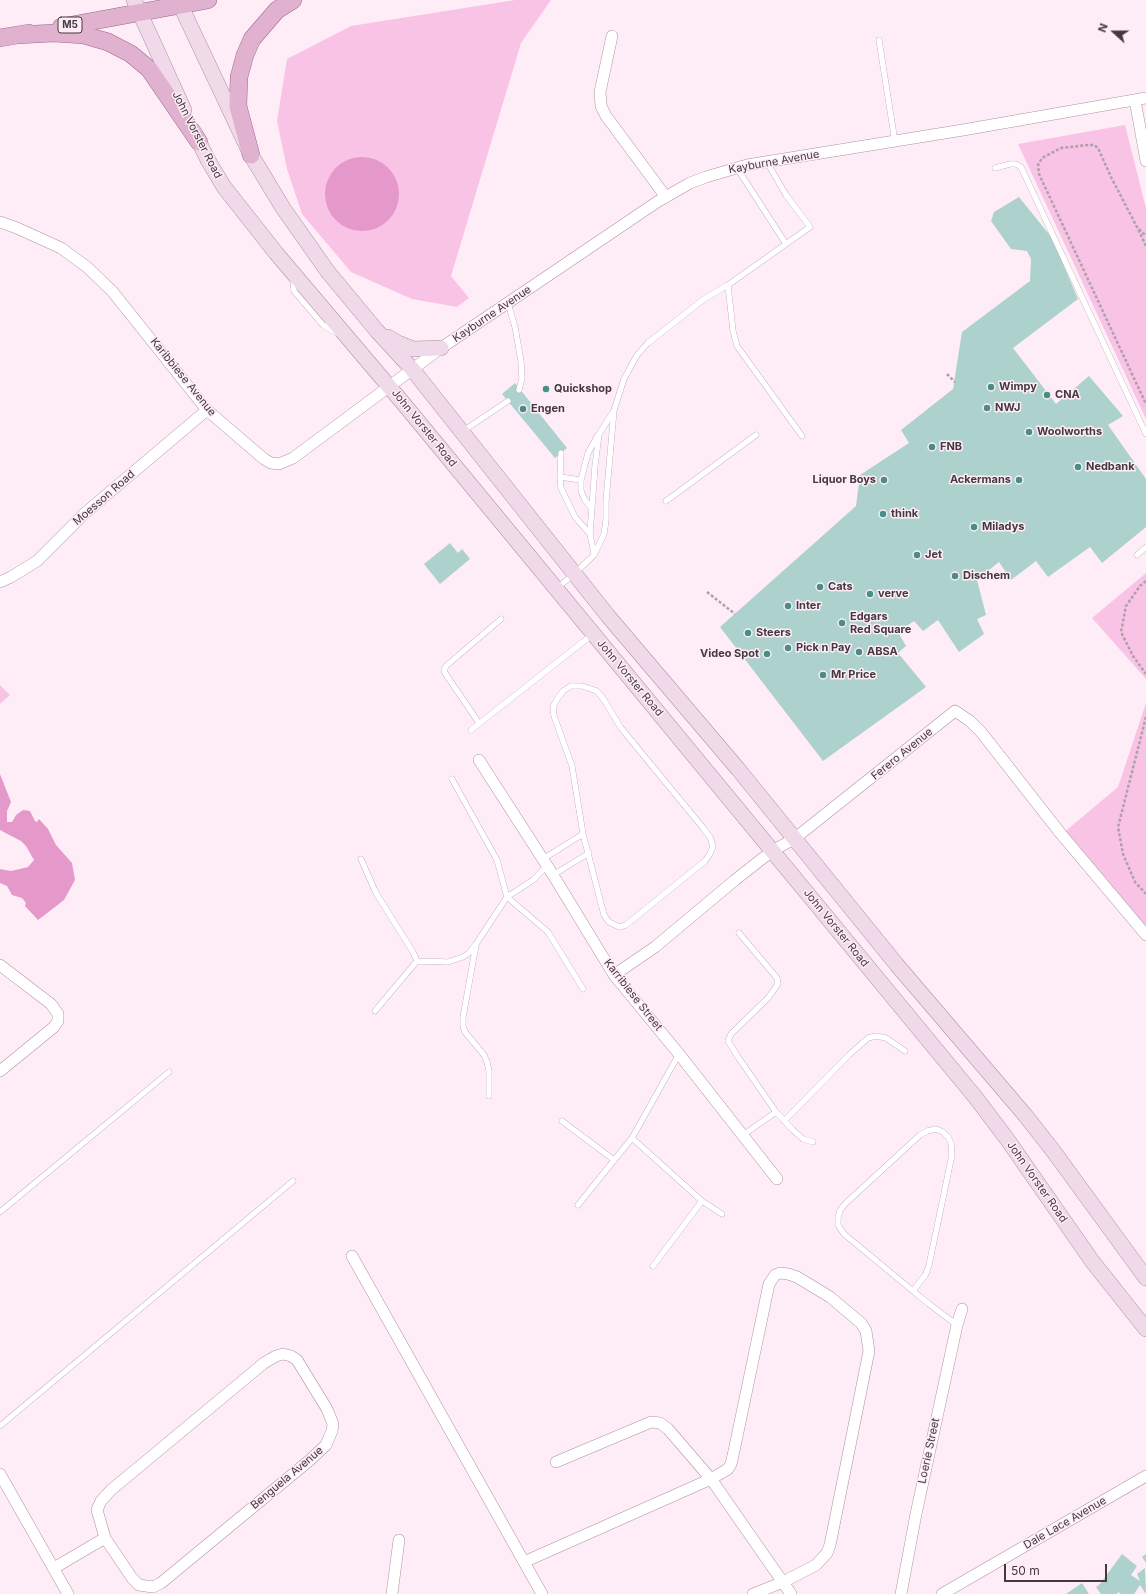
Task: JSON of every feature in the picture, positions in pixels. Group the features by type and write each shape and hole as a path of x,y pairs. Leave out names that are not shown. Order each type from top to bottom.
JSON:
{"main road":[{"name":"M5","path":"0,38 137,6 208,0"},
{"path":"251,154 238,106 239,77 245,55 252,39 278,10 293,0"},
{"name":"John Vorster Road","path":"179,3 251,154 283,208 328,272 376,330 412,369 608,616 738,769 896,965 1024,1115 1054,1152 1146,1278"},
{"name":"John Vorster Road","path":"137,6 199,142 224,187 292,273 389,386 976,1098 1007,1138 1092,1261 1146,1329"},
{"path":"17,35 54,33 84,35 108,42 131,54 149,69 199,142"},
{"path":"376,330 398,343 413,349 441,348"}],"street":[{"path":"612,36 600,92 601,106 606,116 666,197"},
{"path":"1141,99 1146,161"},
{"name":"Kayburne Avenue","path":"389,386 441,348 666,197 690,183 737,168 767,162 895,142 1141,99"},
{"name":"Karibbiese Avenue","path":"0,222 61,248 87,267 112,291 207,410 264,459 271,463 279,464 294,458 389,386"},
{"name":"Moesson Road","path":"0,582 11,578 37,561 85,513 207,410"},
{"name":"Ferero Avenue","path":"614,975 655,947 772,850 794,839 955,711 970,721 981,732 1061,834 1146,935"},
{"name":"Karribiese Street","path":"478,760 548,867 614,975 679,1054 777,1178"},
{"path":"0,965 51,1004 58,1014 58,1021 54,1027 0,1071"},
{"path":"352,1256 542,1594"},
{"path":"524,1562 710,1479 728,1469 731,1464 769,1284 771,1278 780,1274 788,1274 797,1277 830,1297 861,1323 866,1331 869,1350 830,1545 827,1553 816,1565 783,1582 753,1594"},
{"name":"Loerie Street","path":"902,1594 916,1514 957,1325 962,1309"},
{"name":"Benguela Avenue","path":"283,1354 291,1356 297,1360 327,1409 333,1424 332,1431 326,1445 310,1460 161,1583 153,1587 139,1585 132,1578 105,1538 97,1510 107,1493 264,1363 283,1354"},
{"path":"556,1462 651,1422 664,1425 710,1479 791,1594"},
{"path":"0,1474 68,1594"},
{"name":"Dale Lace Avenue","path":"942,1594 1146,1476"},
{"path":"54,1568 105,1538"},
{"path":"392,1594 399,1540"}],"lane":[{"path":"879,40 895,142"},
{"path":"556,588 594,555 604,534 614,410 624,379 636,355 648,343 704,299 728,285 810,227 786,195 767,162"},
{"path":"995,168 1010,164 1016,164 1021,167 1146,434"},
{"path":"737,168 786,244"},
{"path":"728,285 733,331 737,346 802,436"},
{"path":"508,303 515,327 520,356 522,378 519,390"},
{"path":"461,432 508,401"},
{"path":"591,508 584,500 581,491 581,480 588,452 614,410"},
{"path":"594,555 590,534 591,508 599,434"},
{"path":"666,501 756,435"},
{"path":"561,453 561,488 579,523 590,534"},
{"path":"560,477 581,480"},
{"path":"1137,555 1146,547"},
{"path":"479,723 444,670 446,666 501,619"},
{"path":"470,730 593,634"},
{"path":"571,686 582,686 597,691 601,695 621,728 707,833 712,846 710,854 705,861 626,925 619,927 609,922 604,915 583,834 572,766 554,716 553,707 563,691 571,686"},
{"path":"452,779 497,860 507,898 535,923 548,932 583,989"},
{"path":"417,961 448,962 463,957 469,953 507,898 533,880 583,834"},
{"path":"548,867 589,853"},
{"path":"361,859 376,893 413,952 417,961"},
{"path":"739,933 777,978 778,984 768,998 731,1034 728,1041 776,1112 803,1139 813,1142"},
{"path":"476,944 463,1017 463,1026 465,1032 484,1055 489,1071 489,1096"},
{"path":"375,1011 417,961"},
{"path":"784,1121 848,1055 868,1038 876,1036 886,1038 905,1051"},
{"path":"578,1205 632,1138 679,1054"},
{"path":"0,1212 169,1072"},
{"path":"743,1135 776,1112"},
{"path":"562,1121 614,1160"},
{"path":"913,1291 926,1274 929,1265 952,1155 951,1143 948,1137 943,1132 936,1129 927,1131 920,1135 846,1203 840,1210 838,1225 844,1234 913,1291 957,1325"},
{"path":"632,1138 702,1201 722,1214"},
{"path":"0,1426 292,1181"},
{"path":"652,1266 702,1201"}],"path":[{"path":"1146,246 1111,178 1098,148 1094,145 1061,148 1042,158 1038,165 1038,174 1146,404"},
{"path":"1138,228 1146,236"},
{"path":"947,374 955,382"},
{"path":"1146,581 1140,586 1126,606 1121,632 1133,656 1146,674"},
{"path":"706,592 735,614"},
{"path":"1146,717 1118,827 1123,854 1135,882 1146,894"}],"shaded area":[{"path":"515,0 551,0 521,43 451,276 469,298 457,307 412,299 351,272 302,214 287,169 277,121 287,59 351,26"},
{"path":"1125,125 1146,208 1146,419 1018,144"},
{"path":"362,157 383,163 393,173 399,194 393,215 383,225 362,231 341,225 331,215 325,194 331,173 341,163"},
{"path":"1146,573 1146,679 1092,618"},
{"path":"0,685 10,695 0,704"},
{"path":"1146,703 1146,934 1062,834 1118,787"},
{"path":"0,774 11,802 7,811 7,822 12,822 16,815 23,810 30,811 35,821 37,822 39,819 48,829 56,845 72,863 75,880 64,900 38,920 25,906 26,903 22,898 12,895 7,886 0,883 0,869 11,871 28,867 34,860 26,846 21,841 0,830"}],"building":[{"path":"1019,197 1052,238 1078,299 1013,348 1056,404 1089,376 1123,416 1108,425 1146,479 1146,527 1102,563 1090,547 1048,577 1036,561 1011,580 999,562 977,580 986,615 977,619 984,634 959,652 938,620 923,631 914,621 898,632 906,646 898,653 926,687 823,761 720,627 856,506 860,475 909,443 901,430 953,389 962,332 1030,281 1031,259 1027,251 1011,249 991,221 994,212"},
{"path":"515,383 567,448 555,458 502,394"},
{"path":"450,543 458,553 462,549 470,559 440,584 424,564"},
{"path":"1122,1554 1137,1566 1131,1575 1140,1581 1137,1574 1145,1568 1146,1594 1140,1585 1134,1594 1121,1594 1118,1592 1117,1594 1101,1594 1096,1587 1100,1584"},
{"path":"1146,1554 1146,1563 1142,1557"},
{"path":"1082,1583 1089,1594 1066,1594"}],"place":[{"name":"Wimpy","path":"991,387"},
{"name":"Quickshop","path":"546,389"},
{"name":"CNA","path":"1047,395"},
{"name":"NWJ","path":"987,408"},
{"name":"Engen","path":"523,409"},
{"name":"Woolworths","path":"1029,432"},
{"name":"FNB","path":"932,447"},
{"name":"Nedbank","path":"1078,467"},
{"name":"Liquor Boys","path":"884,480"},
{"name":"Ackermans","path":"1019,480"},
{"name":"think","path":"883,514"},
{"name":"Miladys","path":"974,527"},
{"name":"Jet","path":"917,555"},
{"name":"Dischem","path":"955,576"},
{"name":"Cats","path":"820,587"},
{"name":"verve","path":"870,594"},
{"name":"Inter","path":"788,606"},
{"name":"Edgars Red Square","path":"842,623"},
{"name":"Steers","path":"748,633"},
{"name":"Pick n Pay","path":"788,648"},
{"name":"ABSA","path":"859,652"},
{"name":"Video Spot","path":"767,654"},
{"name":"Mr Price","path":"823,675"}]}
